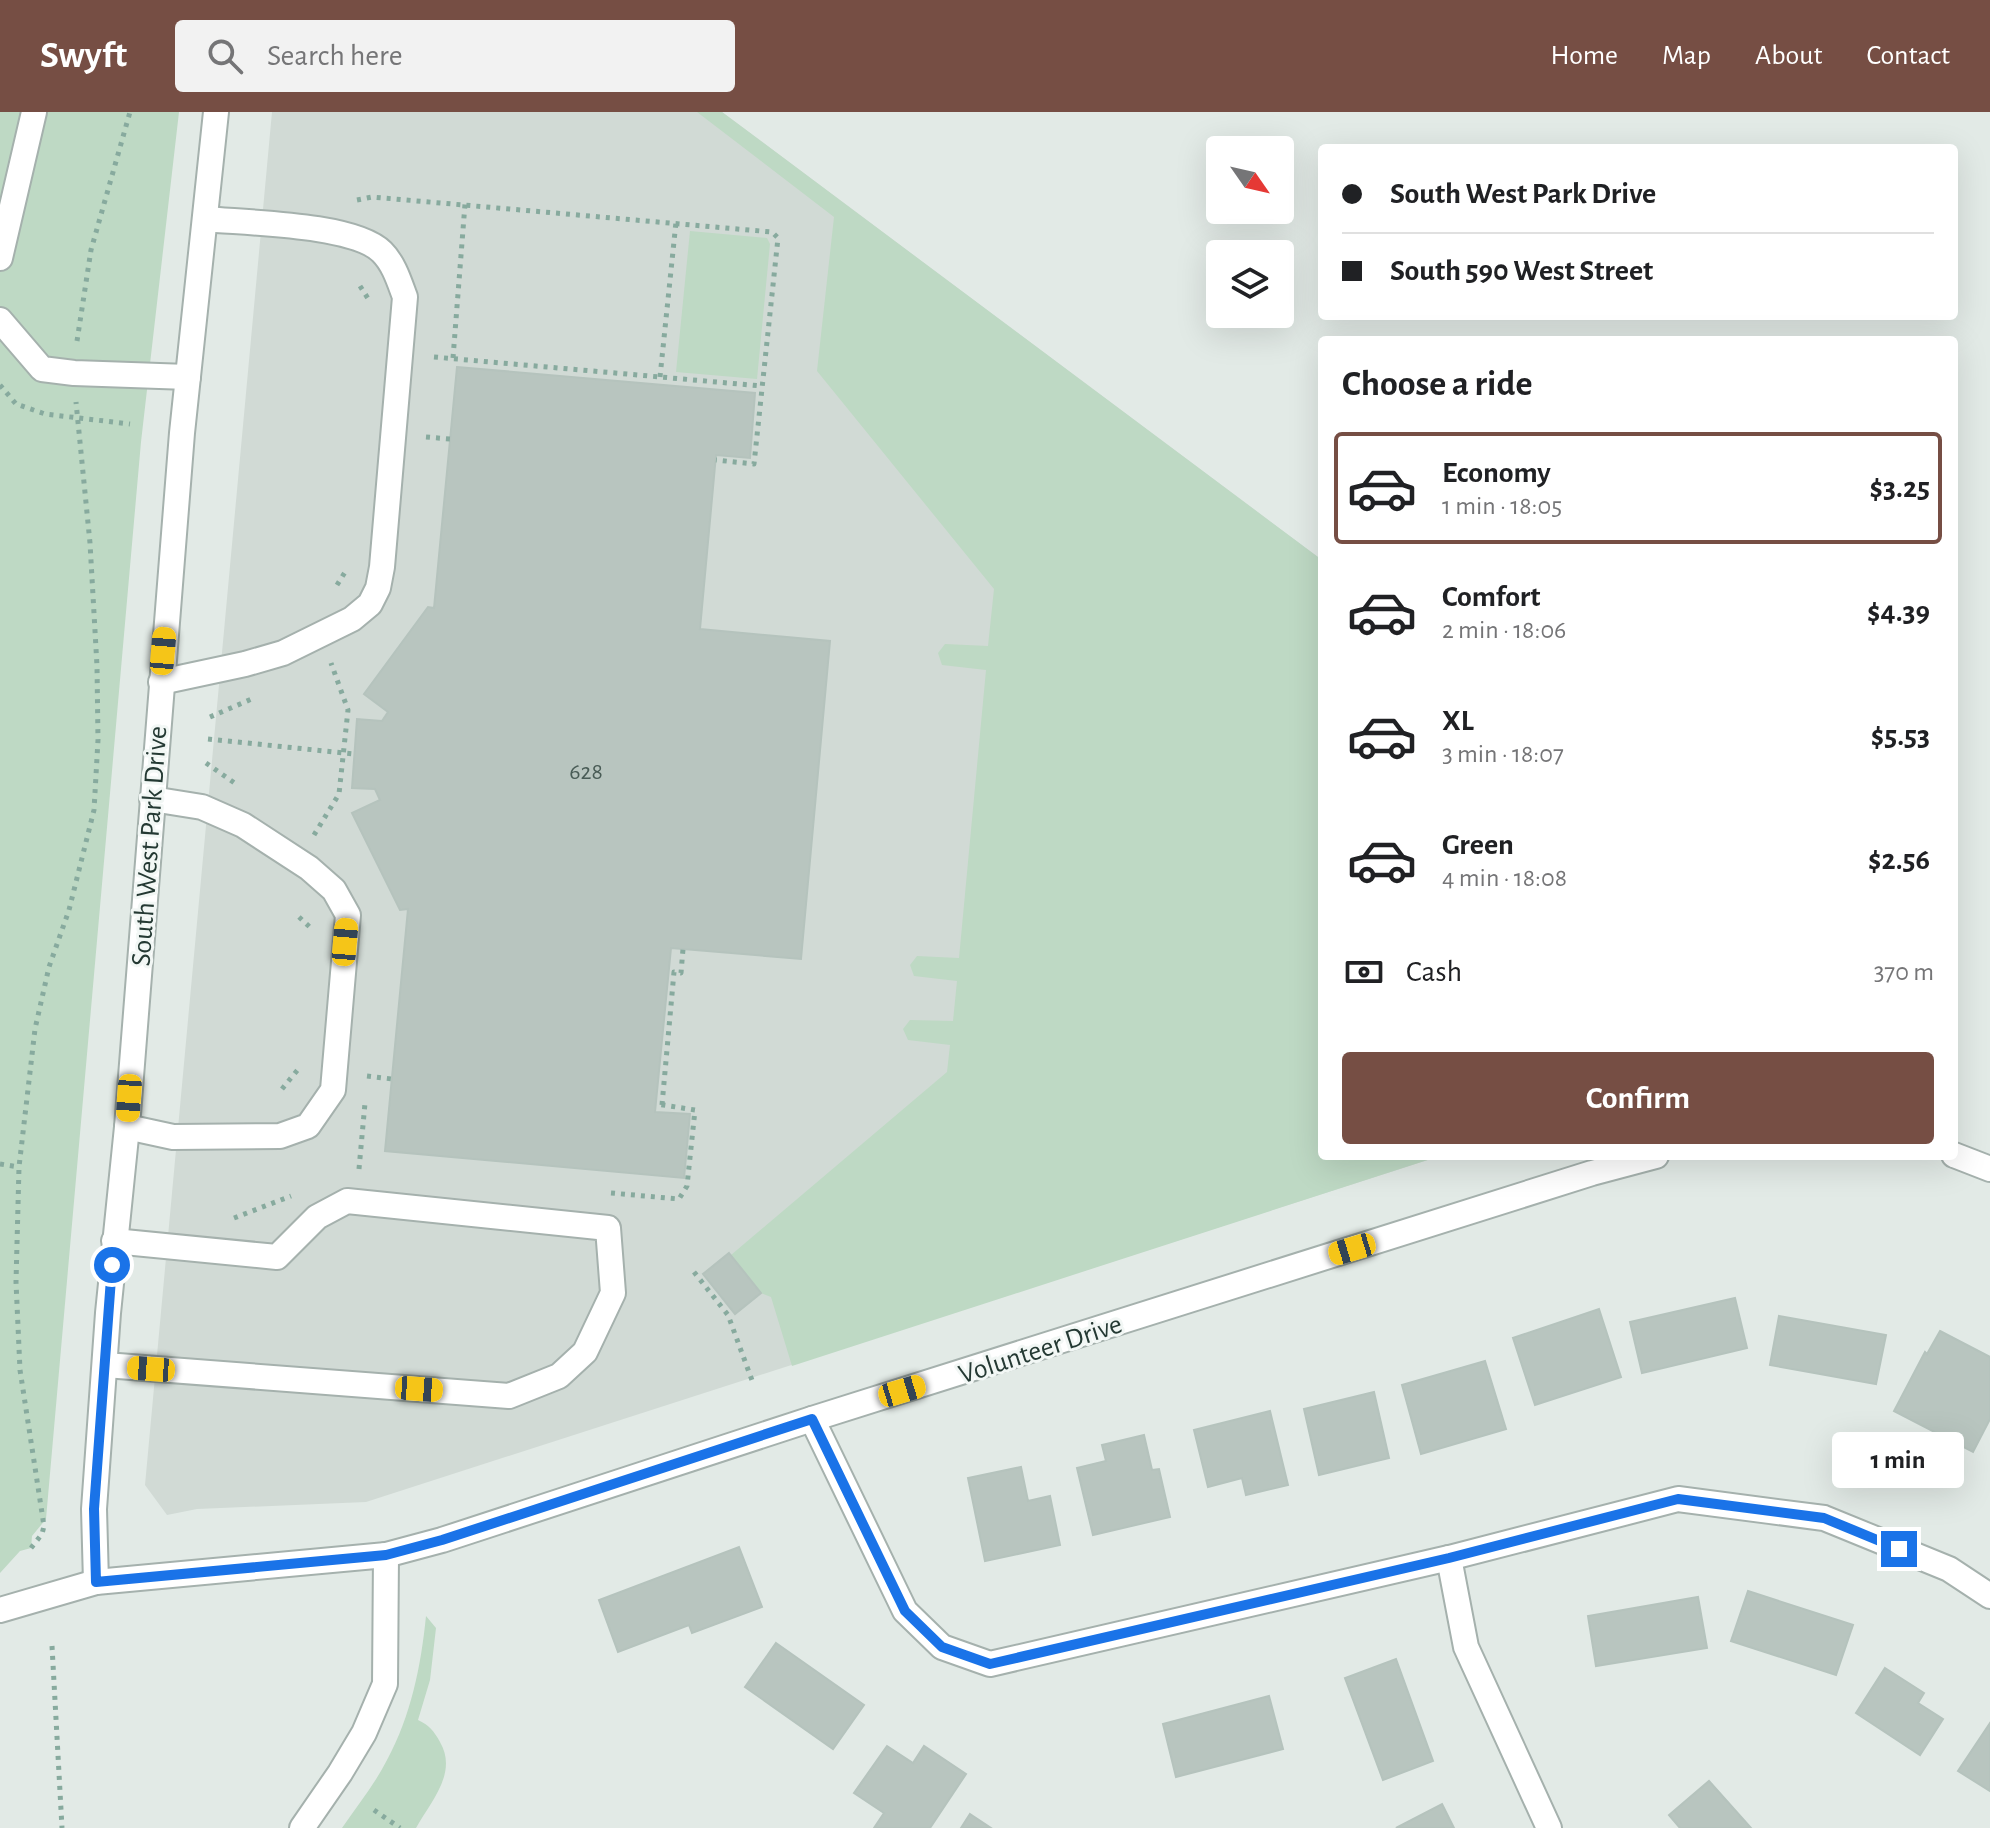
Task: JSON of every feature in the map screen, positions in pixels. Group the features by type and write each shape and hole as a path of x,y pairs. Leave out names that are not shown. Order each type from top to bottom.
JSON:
{"street":[{"path":"0,258 34,112"},
{"name":"South West Park Drive","path":"96,1582 94,1509 114,1241 127,1127 188,377 216,112"},
{"path":"161,682 283,653 352,619 370,604 378,588 382,567 405,297 396,273 383,253 367,241 341,232 205,219"},
{"path":"0,320 42,369 188,377"},
{"path":"127,1127 173,1137 280,1136 308,1126 333,1090 348,915 334,890 309,868 243,825 202,807 152,799"},
{"path":"1958,1157 1990,1169"},
{"name":"Volunteer Drive","path":"0,1610 96,1582 386,1555 442,1540 812,1419 1641,1160"},
{"path":"105,1365 509,1396 559,1376 585,1352 613,1293 608,1228 347,1201 317,1217 277,1257 114,1241"},
{"path":"812,1419 905,1611 942,1647 990,1664 1449,1558 1678,1499 1824,1518 1949,1569 1990,1596"},
{"path":"302,1828 364,1733 385,1684 386,1555"},
{"path":"1449,1558 1466,1647 1549,1828"}],"path":[{"path":"76,348 91,250 130,112"},
{"path":"357,200 372,197 465,204 772,232 778,238 754,464 716,460"},
{"path":"453,358 465,204"},
{"path":"660,377 676,222"},
{"path":"434,357 762,386"},
{"path":"0,385 16,404 45,414 130,424"},
{"path":"31,1548 44,1526 20,1370 16,1282 19,1167 35,1029 49,967 69,910 94,810 98,740 90,543 76,416"},
{"path":"426,437 450,439"},
{"path":"313,837 339,794 348,710 331,662"},
{"path":"208,739 354,754"},
{"path":"679,1199 687,1186 695,1110 659,1104 674,972 681,973 683,949"},
{"path":"367,1076 392,1079"},
{"path":"0,1164 19,1167"},
{"path":"694,1272 728,1315 738,1333 753,1383"},
{"path":"52,1646 62,1828"},
{"path":"374,1810 400,1828"}],"shaded area":[{"path":"272,112 722,112 1318,557 1318,1160 1428,1160 366,1502 197,1509 167,1515 145,1485"}],"green space":[{"path":"0,112 179,112 141,442 46,1519 32,1536 31,1548 20,1551 0,1573"},
{"path":"697,112 722,112 1318,557 1318,1160 1428,1160 792,1366 771,1297 761,1293 731,1255 947,1072 950,1045 908,1040 903,1029 910,1020 953,1021 957,981 914,976 910,965 917,956 959,958 986,670 942,665 938,653 945,644 988,646 994,589 817,371 834,217"},
{"path":"690,231 767,238 770,244 757,379 676,372"},
{"path":"426,1616 436,1628 430,1680 418,1720 440,1742 445,1753 444,1776 416,1828 342,1828 382,1769 403,1726 418,1672"}],"building":[{"path":"457,367 755,393 750,458 716,455 700,629 830,641 801,959 671,948 655,1112 690,1114 684,1178 385,1151 408,909 400,910 352,813 380,800 375,789 352,788 357,719 382,721 388,712 364,694 428,607 434,608"},
{"path":"729,1253 761,1293 735,1314 703,1274"},
{"path":"1735,1298 1747,1348 1642,1373 1630,1322"},
{"path":"1599,1309 1621,1377 1535,1405 1513,1338"},
{"path":"1779,1316 1886,1335 1876,1384 1770,1365"},
{"path":"1940,1331 1990,1357 1990,1419 1973,1452 1894,1411 1925,1352 1927,1354"},
{"path":"1485,1361 1506,1429 1421,1454 1402,1385"},
{"path":"1374,1392 1389,1458 1319,1475 1304,1409"},
{"path":"1270,1411 1288,1485 1246,1495 1242,1478 1208,1487 1194,1430"},
{"path":"1144,1435 1152,1470 1159,1469 1170,1517 1093,1535 1077,1468 1106,1461 1102,1445"},
{"path":"1021,1467 1028,1501 1050,1496 1060,1545 985,1561 968,1478"},
{"path":"739,1547 762,1607 692,1633 689,1625 618,1652 599,1600"},
{"path":"1748,1591 1853,1625 1836,1675 1731,1641"},
{"path":"1698,1597 1707,1648 1596,1666 1588,1616"},
{"path":"776,1643 864,1705 833,1749 745,1687"},
{"path":"1396,1659 1433,1761 1383,1780 1345,1678"},
{"path":"1885,1668 1924,1693 1918,1703 1943,1719 1920,1755 1856,1713"},
{"path":"1269,1696 1283,1749 1176,1777 1163,1724"},
{"path":"1990,1723 1990,1791 1958,1771"},
{"path":"887,1746 913,1763 924,1746 966,1774 930,1828 874,1828 884,1813 854,1793"},
{"path":"1709,1781 1751,1828 1680,1828 1669,1815"},
{"path":"1442,1804 1454,1828 1396,1828"},
{"path":"970,1814 991,1828 961,1828"}],"route":[{"path":"112,1265 94,1509 96,1582 386,1555 442,1540 812,1419 905,1611 942,1647 990,1664 1449,1558 1678,1499 1824,1518 1899,1549"}]}
